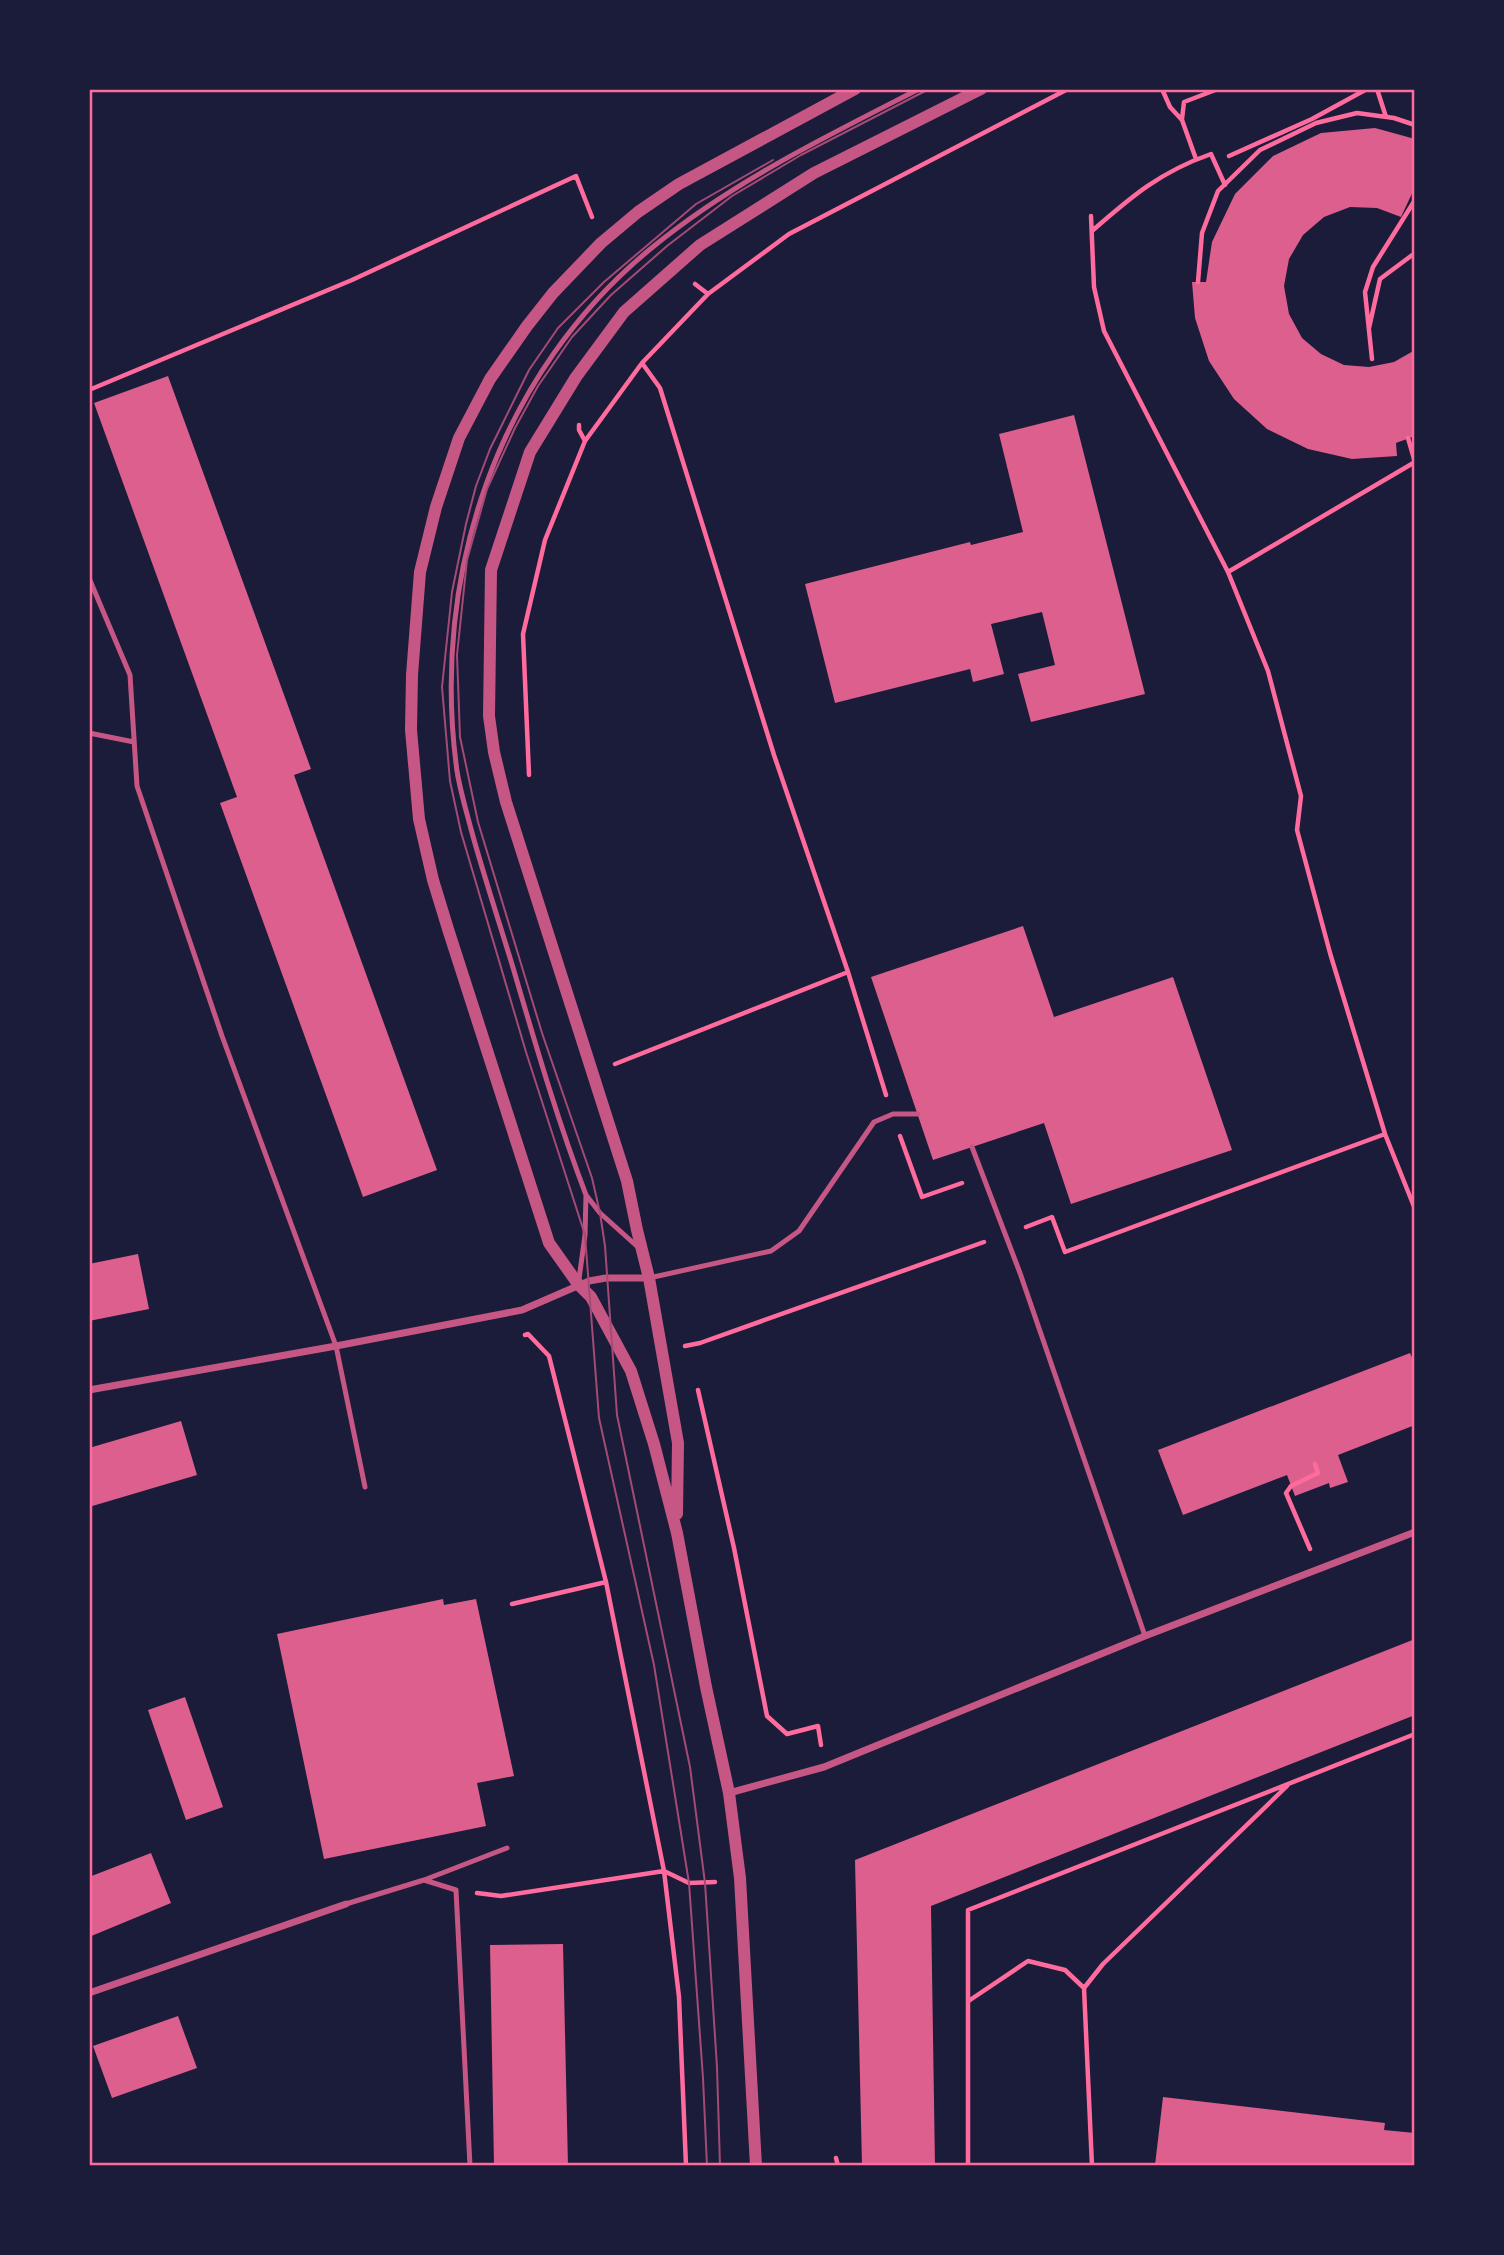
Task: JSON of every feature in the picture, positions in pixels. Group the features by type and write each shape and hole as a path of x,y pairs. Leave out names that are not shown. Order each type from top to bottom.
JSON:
{"street":[{"path":"756,2166 740,1878 729,1793 677,1533 654,1444 631,1371 591,1297 578,1284 549,1243 448,929 419,819 411,730 413,662 420,572 436,507 459,438 489,379 553,293 594,249 638,212 679,184 855,89"},
{"path":"677,1533 678,1443 649,1278 627,1181 506,802 494,752 489,716 491,570 530,452 576,377 624,312 637,299 700,245 814,173 981,89"},
{"path":"89,1390 522,1310 578,1284 606,1278 649,1278"},
{"path":"729,1793 824,1767 1145,1636 1415,1532"},
{"path":"89,1993 346,1905"}],"lane":[{"path":"642,1251 600,1213 586,1195 539,1057 482,869 458,775 452,719 452,651 464,552 487,478 529,393 576,323 610,286 653,247 725,193 919,89"},
{"path":"89,578 130,675 137,786 222,1036 336,1346 365,1487"},
{"path":"89,733 134,742"},
{"path":"649,1278 771,1251 799,1231 874,1122 892,1114 918,1114"},
{"path":"972,1147 1020,1272 1145,1636"},
{"path":"578,1284 585,1236 586,1195"},
{"path":"346,1905 424,1881 507,1848"},
{"path":"424,1881 456,1890 470,2166"}],"path":[{"path":"529,786 523,634 545,540 585,441 642,363 708,294 789,234 1068,89"},
{"path":"1162,89 1170,107 1182,120 1196,159"},
{"path":"1182,120 1184,102 1217,89"},
{"path":"1229,156 1262,143 1367,89"},
{"path":"1377,89 1386,117"},
{"path":"1198,282 1202,233 1218,191 1260,150 1316,123 1357,113 1415,125"},
{"path":"1260,150 1262,143"},
{"path":"1092,231 1140,189 1196,159 1211,154 1225,184"},
{"path":"89,390 352,280 576,176 594,220"},
{"path":"1372,359 1364,292 1373,267 1415,200"},
{"path":"1091,216 1094,287 1104,331 1228,572 1268,671 1301,796 1297,830 1330,953 1385,1134 1415,1209"},
{"path":"1368,335 1380,279 1415,253"},
{"path":"642,363 660,388 774,755 922,1197 982,1175"},
{"path":"1228,572 1415,462 1413,444 1408,438"},
{"path":"611,1066 848,972"},
{"path":"514,1337 527,1334 549,1356 606,1582 664,1871 679,1997 686,2166"},
{"path":"685,1334 688,1345"},
{"path":"697,1386 767,1716 787,1734 818,1726 824,1767"},
{"path":"1315,1464 1318,1473 1291,1486 1286,1493 1318,1569"},
{"path":"512,1604 606,1582"},
{"path":"968,2166 968,1910 1415,1734"},
{"path":"1093,2166 1084,1988 1103,1964 1290,1784"},
{"path":"456,1890 501,1896 664,1871 689,1882 718,1882 740,1878"},
{"path":"969,2000 1028,1961 1065,1970 1084,1988"},
{"path":"836,2158 838,2166"}],"building":[{"path":"1375,128 1415,139 1415,187 1401,217 1377,208 1350,207 1324,217 1303,235 1289,259 1284,286 1289,314 1302,338 1321,354 1344,365 1369,367 1394,362 1415,350 1415,436 1396,443 1397,456 1352,459 1308,449 1267,429 1234,399 1209,361 1195,318 1192,282 1206,282 1212,242 1235,194 1273,156 1321,133"},
{"path":"168,376 311,769 294,775 437,1170 363,1197 220,803 237,797 94,403"},
{"path":"1074,415 1145,694 1031,722 1018,674 1055,665 1042,612 991,624 1004,674 973,682 970,669 835,703 805,584 970,542 971,545 1023,532 999,434"},
{"path":"1023,926 1054,1017 1173,977 1232,1150 1071,1204 1044,1123 933,1160 871,977"},
{"path":"138,1254 149,1309 89,1321 89,1264"},
{"path":"1410,1353 1415,1364 1415,1425 1338,1455 1348,1482 1330,1488 1329,1483 1295,1496 1287,1475 1183,1515 1158,1450"},
{"path":"181,1421 197,1475 89,1507 89,1448"},
{"path":"443,1599 444,1605 476,1599 514,1776 477,1783 486,1826 324,1859 277,1634"},
{"path":"1415,1639 1415,1715 931,1906 935,2166 862,2166 855,1860"},
{"path":"185,1697 223,1807 186,1820 148,1710"},
{"path":"151,1853 171,1903 89,1937 89,1877"},
{"path":"563,1944 568,2166 494,2166 490,1945"},
{"path":"178,2016 197,2068 112,2098 93,2046"},
{"path":"1163,2097 1385,2123 1384,2130 1415,2133 1415,2166 1155,2165"}],"tram line":[{"path":"720,2166 717,2067 705,1883 690,1767 617,1415 605,1246 600,1213 592,1178 542,1033 478,822 460,737 457,655 467,560 487,489 538,386 572,337 611,295 667,246 732,196 801,155 929,89"},
{"path":"707,2166 689,1883 654,1665 599,1418 585,1235 526,1052 461,832 450,781 442,687 452,592 476,486 490,449 529,370 558,328 604,282 696,204 773,160"}]}
